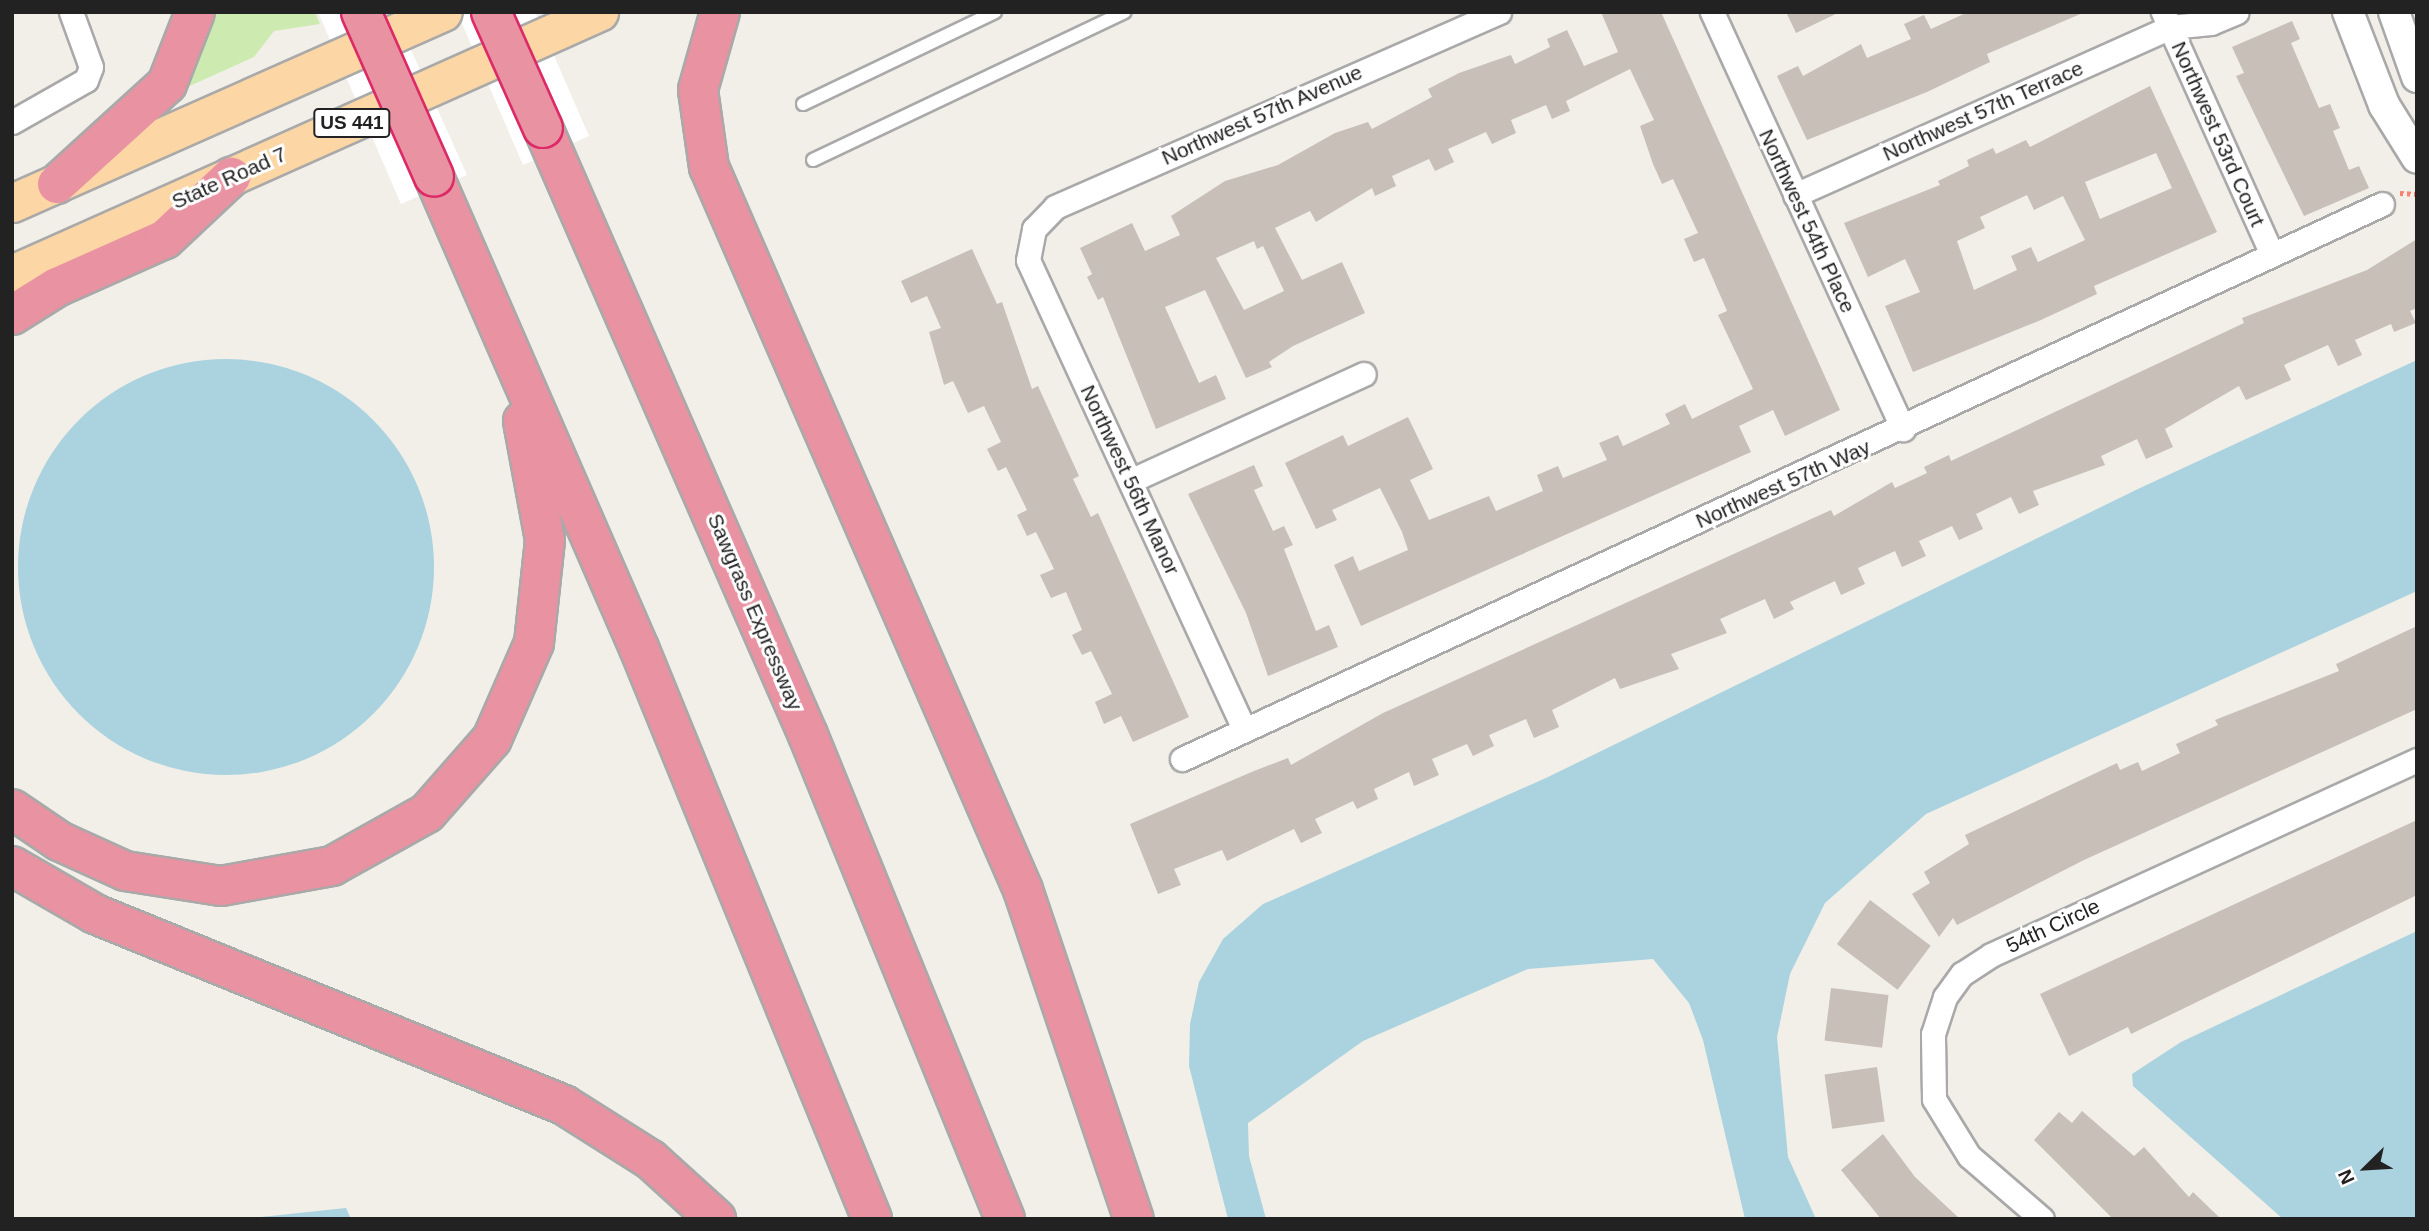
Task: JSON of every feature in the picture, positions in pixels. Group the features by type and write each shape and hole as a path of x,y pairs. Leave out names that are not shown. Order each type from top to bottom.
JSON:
{"highway":[{"path":"57,184 167,84 195,12"},
{"path":"361,12 498,320 872,1219"},
{"name":"Sawgrass Expressway","path":"491,12 768,642 1005,1219"},
{"path":"720,12 698,90 709,167 1023,890 1134,1219"},
{"path":"12,315 57,287 165,239 231,177"},
{"path":"12,809 59,842 125,871 175,883 246,885 314,873 373,848 457,785 517,691 543,592 539,491 498,320"},
{"path":"12,866 96,914 574,1110 651,1160 716,1219"}],"main road":[{"path":"12,204 443,12"},
{"name":"State Road 7","path":"12,274 599,12"}],"street":[{"path":"12,122 86,80 91,67 71,12"},
{"name":"Northwest 57th Avenue","path":"1034,229 1055,207 1499,12"},
{"name":"Northwest 54th Place","path":"1712,12 1903,429"},
{"name":"Northwest 57th Terrace","path":"1795,195 2173,17 2211,23 2237,12"},
{"path":"2348,12 2379,94 2417,158"},
{"path":"2394,12 2417,77"},
{"name":"Northwest 53rd Court","path":"2173,17 2272,255"},
{"name":"Northwest 57th Way","path":"1182,759 1903,429 2382,204"},
{"name":"Northwest 56th Manor","path":"1034,229 1028,260 1244,729"},
{"path":"1130,481 1364,374"},
{"name":"54th Circle","path":"2042,1219 1969,1156 1934,1099 1933,1034 1945,997 1962,974 1992,955 2417,760"}],"lane":[{"path":"803,104 995,12"},
{"path":"813,160 1125,12"}],"green space":[{"path":"207,12 315,12 320,24 274,31 254,57 183,89"}],"water":[{"path":"226,359 266,363 305,375 341,394 373,420 399,452 418,488 430,527 434,567 430,607 418,646 399,682 373,714 341,740 305,759 266,771 226,775 186,771 147,759 111,740 79,714 53,682 34,646 22,607 18,567 22,527 34,488 53,452 79,420 111,394 147,375 186,363"},
{"path":"2417,360 2417,591 1926,814 1825,903 1790,974 1777,1037 1788,1157 1816,1219 1745,1219 1703,1040 1689,1003 1653,959 1528,969 1363,1041 1248,1123 1249,1156 1266,1219 1228,1219 1189,1066 1190,1024 1199,982 1223,939 1263,904 1548,777 2140,488"},
{"path":"2417,931 2417,1219 2283,1219 2133,1086 2132,1074 2181,1042"},
{"path":"346,1208 351,1219 242,1219"}],"pier":[{"path":"318,12 394,12 467,175 401,204"},
{"path":"457,12 535,12 589,136 523,165"}],"building":[{"path":"1601,12 1661,12 1840,410 1785,436 1773,410 1739,426 1751,452 1361,626 1334,565 1353,556 1359,571 1408,550 1402,532 1380,488 1332,510 1337,520 1316,529 1285,463 1343,435 1348,446 1408,417 1433,469 1410,480 1429,520 1489,496 1496,511 1543,491 1537,475 1558,466 1563,478 1607,460 1599,443 1618,435 1623,446 1670,424 1665,414 1685,404 1692,419 1753,389 1718,315 1727,311 1704,258 1694,262 1684,239 1698,233 1673,179 1662,184 1653,164 1640,126 1654,120 1630,69 1566,101 1570,111 1552,119 1546,105 1511,120 1516,133 1492,144 1486,132 1448,149 1454,162 1435,171 1429,159 1392,176 1396,186 1375,196 1372,188 1316,222 1310,211 1275,228 1302,280 1342,262 1365,313 1293,346 1269,362 1272,367 1246,378 1205,290 1165,307 1199,383 1216,375 1226,399 1156,429 1103,297 1098,300 1087,277 1092,274 1080,248 1132,223 1145,251 1180,235 1171,216 1225,181 1278,165 1335,133 1368,122 1372,129 1432,97 1428,89 1459,73 1511,55 1515,64 1550,47 1547,39 1567,30 1584,66 1618,52","holes":["1254,241 1257,249 1263,246 1284,291 1244,310 1216,258"]},
{"path":"1786,12 1840,12 1796,33"},
{"path":"1968,12 2085,12 1987,54 1990,62 1927,92 1807,140 1777,76 1798,66 1803,76 1861,44 1867,58 1911,39 1904,24 1924,15 1931,29"},
{"path":"2292,21 2300,39 2291,43 2319,108 2330,104 2340,128 2333,131 2349,170 2359,166 2369,188 2304,216 2236,76 2244,73 2232,47"},
{"path":"2150,86 2217,232 2094,286 2097,294 2041,320 1913,372 1885,306 1920,292 1905,259 1868,277 1844,223 1940,185 1938,181 1969,166 1967,160 1993,148 1996,154 2026,140 2030,147","holes":["2156,153 2172,188 2100,219 2085,182","2027,195 2034,210 2063,196 2085,240 2038,262 2031,247 2011,256 2017,270 1974,290 1957,241 1985,228 1980,217"]},
{"path":"2417,239 2417,308 2410,311 2416,323 2394,332 2391,324 2355,340 2362,355 2338,366 2328,345 2284,365 2291,380 2246,400 2239,386 2165,429 2173,447 2146,459 2137,439 2101,456 2105,465 2033,491 2039,505 2019,514 2011,497 1976,514 1983,529 1959,540 1952,526 1919,541 1926,556 1902,567 1895,551 1858,568 1865,584 1841,595 1835,581 1790,602 1794,609 1774,619 1765,599 1720,619 1727,633 1671,654 1679,669 1620,689 1615,678 1552,710 1559,727 1534,738 1526,719 1489,735 1494,746 1473,756 1467,744 1432,759 1439,775 1414,786 1409,772 1374,789 1378,799 1357,809 1353,801 1315,819 1322,833 1301,843 1294,829 1227,861 1222,850 1174,869 1181,885 1158,894 1130,824 1288,758 1291,765 1383,713 1831,510 1834,516 1892,482 1895,488 1927,473 1924,467 1949,455 1951,461 2244,323 2242,318 2367,270"},
{"path":"972,249 997,304 1002,302 1032,389 1038,386 1079,476 1073,479 1091,517 1098,513 1189,717 1133,742 1121,716 1104,724 1095,702 1112,694 1091,651 1082,655 1072,635 1082,630 1066,592 1051,598 1040,575 1054,569 1036,532 1027,536 1017,515 1027,510 1006,467 998,471 987,449 1001,442 984,406 968,413 953,381 944,385 929,332 941,328 927,296 911,303 901,281"},
{"path":"1254,465 1263,486 1254,490 1273,531 1284,526 1293,545 1284,549 1316,631 1329,625 1338,647 1268,676 1246,613 1188,494"},
{"path":"2417,626 2417,709 2084,860 1957,925 1953,918 1939,937 1912,894 1930,883 1924,872 1969,844 1965,835 2117,763 2120,770 2138,762 2142,771 2180,753 2176,744 2218,725 2215,720 2339,671 2336,664"},
{"path":"2417,820 2417,895 2131,1034 2128,1027 2069,1056 2040,994"},
{"path":"1870,900 1931,946 1898,990 1837,944"},
{"path":"1831,988 1889,995 1882,1048 1825,1041"},
{"path":"1877,1067 1885,1121 1832,1129 1825,1074"},
{"path":"2082,1111 2134,1156 2144,1147 2189,1197 2193,1192 2221,1219 2113,1219 2034,1140 2059,1112 2072,1123"},
{"path":"1883,1134 1915,1177 1960,1219 1881,1219 1841,1170"}]}
